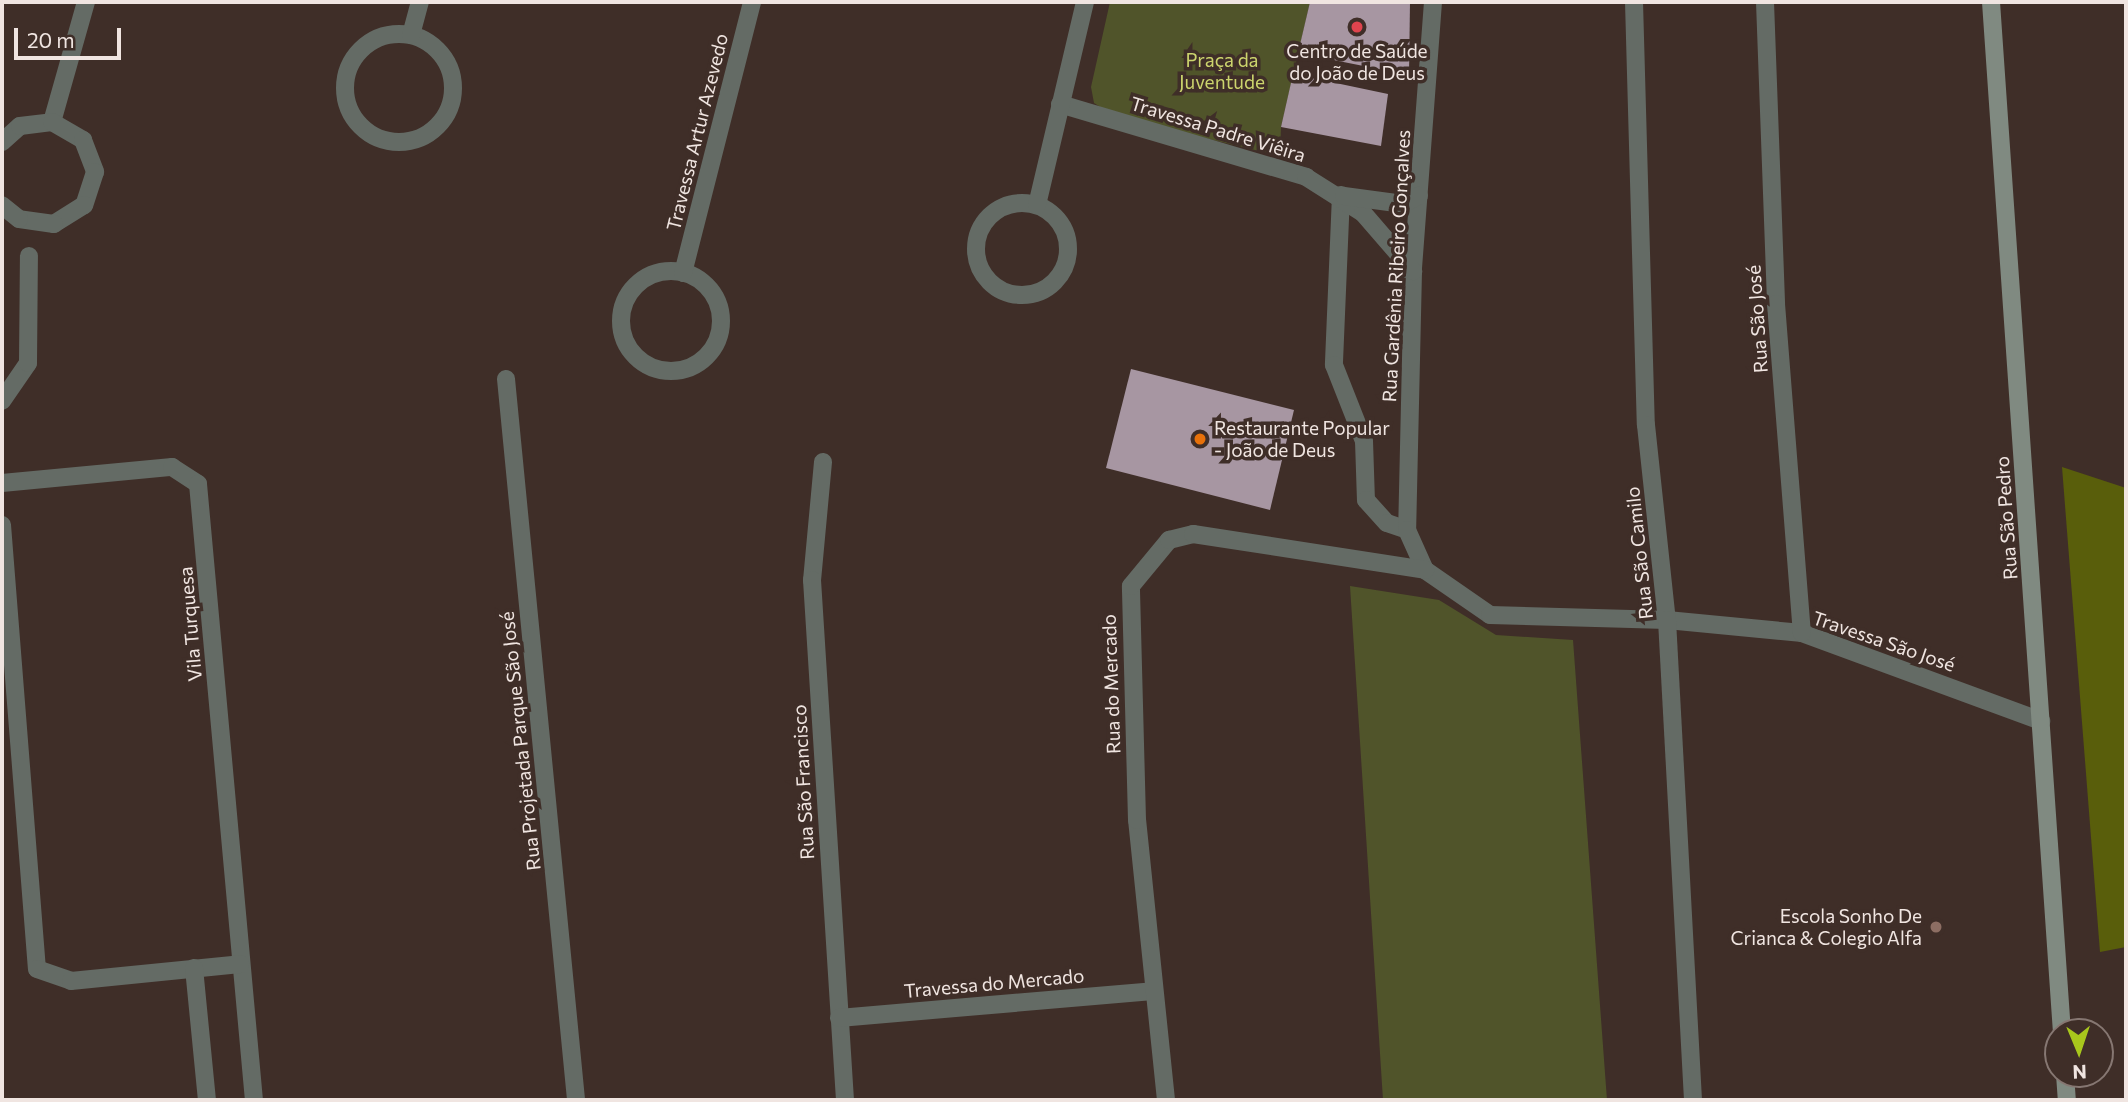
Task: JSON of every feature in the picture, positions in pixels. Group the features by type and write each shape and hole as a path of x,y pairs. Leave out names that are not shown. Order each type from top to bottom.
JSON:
{"street":[{"path":"52,122 86,2"},
{"path":"411,35 420,2"},
{"name":"Travessa Artur Azevedo","path":"682,273 752,2"},
{"path":"1038,205 1086,2"},
{"name":"Rua Gardênia Ribeiro Gonçalves","path":"1425,570 1407,530 1413,271 1433,2"},
{"name":"Rua São Camilo","path":"1634,2 1646,425 1667,620 1693,1100"},
{"name":"Rua São José","path":"1765,2 1776,304 1802,634"},
{"name":"Rua São Pedro","path":"1991,2 2061,1018"},
{"path":"411,35 427,41 449,66 452,100 446,116 421,138 386,142 355,122 346,77 358,51 373,40 411,35"},
{"name":"Travessa Padre Viêira","path":"1060,104 1243,156 1341,195 1382,230 1413,271"},
{"path":"2,142 20,126 52,122 69,128 92,155 95,172 84,205 54,224 36,225 2,205"},
{"path":"1407,530 1387,523 1366,500 1364,440 1334,365 1341,195 1403,204 1419,196"},
{"path":"1038,205 1062,225 1069,256 1064,271 1041,292 1009,293 985,276 978,234 995,211 1038,205"},
{"path":"2,401 28,363 29,256"},
{"path":"682,273 703,284 717,302 719,334 696,364 658,370 642,363 622,335 625,301 648,276 682,273"},
{"name":"Rua Projetada Parque São José","path":"506,379 576,1100"},
{"name":"Rua São Francisco","path":"823,462 812,580 845,1100"},
{"name":"Vila Turquesa","path":"2,483 172,467 198,484 254,1100"},
{"path":"2,525 37,969 71,981 240,964"},
{"name":"Rua do Mercado","path":"1166,1100 1153,991 1129,650 1131,586 1144,564 1169,540 1224,534 1425,570"},
{"name":"Travessa São José","path":"1425,570 1490,615 1667,620 1802,634 2041,721"},
{"path":"194,968 207,1100"},
{"name":"Travessa do Mercado","path":"839,1018 1153,991"}],"green space":[{"name":"Praça da Juventude","path":"1110,2 1310,2 1281,127 1280,156 1116,117 1094,103 1091,87"},
{"path":"1350,586 1439,600 1496,635 1573,640 1607,1100 1383,1100"}],"shaded area":[{"path":"2062,467 2126,488 2126,947 2100,952"}],"building":[{"name":"Centro de Saúde do João de Deus","path":"1310,2 1410,2 1409,75 1298,53"},
{"path":"1293,74 1388,94 1381,146 1281,127"},
{"name":"Restaurante Popular - João de Deus","path":"1131,369 1294,410 1270,510 1106,468"}],"place":[{"name":"Centro de Saúde do João de Deus","path":"1357,27"},
{"name":"Restaurante Popular - João de Deus","path":"1200,439"},
{"name":"Escola Sonho De Crianca & Colegio Alfa","path":"1936,927"}]}
